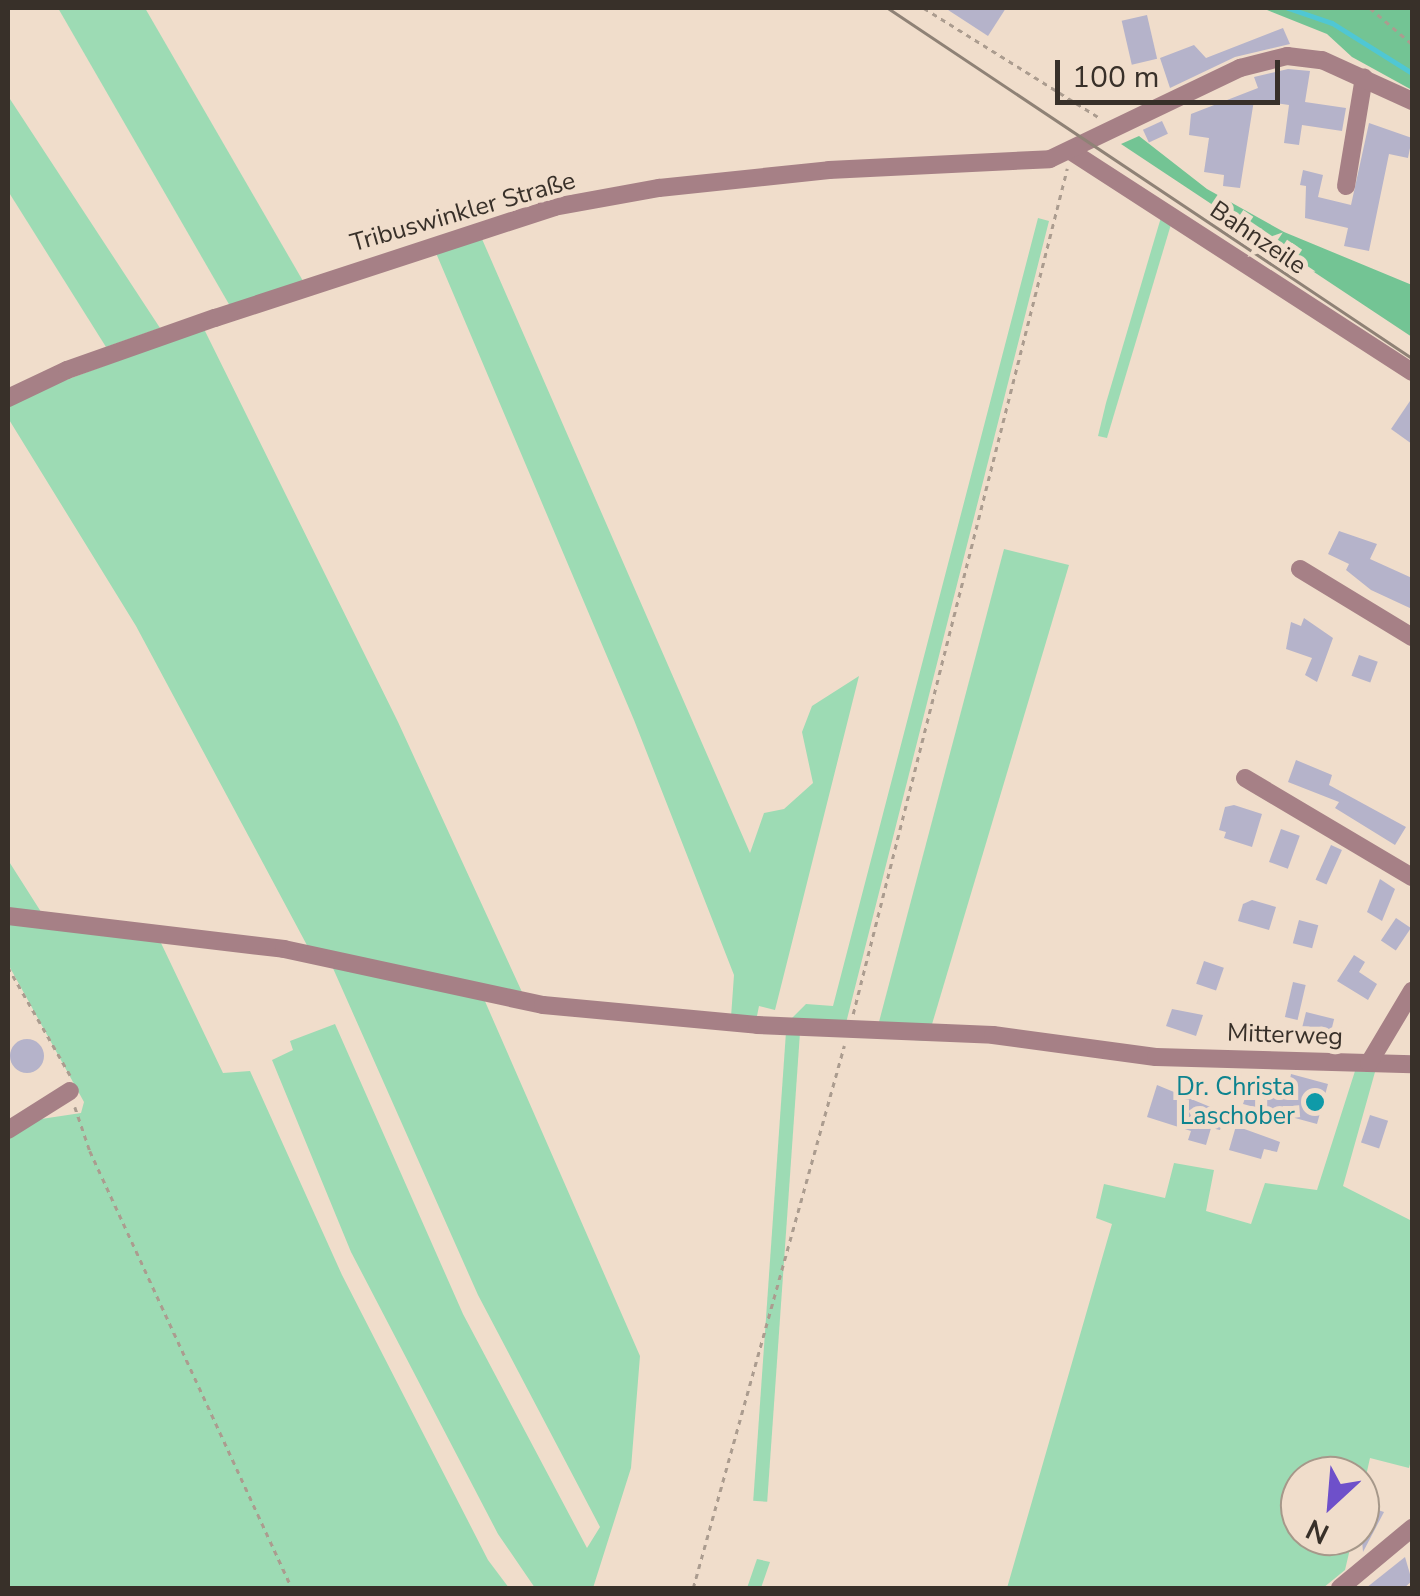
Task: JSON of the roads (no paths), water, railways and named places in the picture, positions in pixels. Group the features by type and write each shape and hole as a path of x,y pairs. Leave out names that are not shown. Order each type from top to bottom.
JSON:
{"street":[{"name":"Tribuswinkler Straße","path":"8,398 67,370 215,318 554,207 658,188 829,170 1020,164 1072,152 1240,68 1287,56 1322,60 1412,101"},
{"path":"1346,186 1364,77"},
{"name":"Bahnzeile","path":"1072,152 1412,372"},
{"path":"1300,569 1412,637"},
{"path":"1245,778 1412,877"},
{"name":"Mitterweg","path":"8,916 284,949 542,1005 849,1030 993,1035 1156,1056 1412,1064"},
{"path":"1370,1063 1412,992"},
{"path":"8,1130 70,1091"},
{"path":"1340,1588 1412,1528"}],"waterway":[{"path":"1288,8 1332,23 1412,73"}],"tram line":[{"path":"888,8 1412,358"}],"place":[{"name":"Dr. Christa Laschober","path":"1315,1102"}]}
